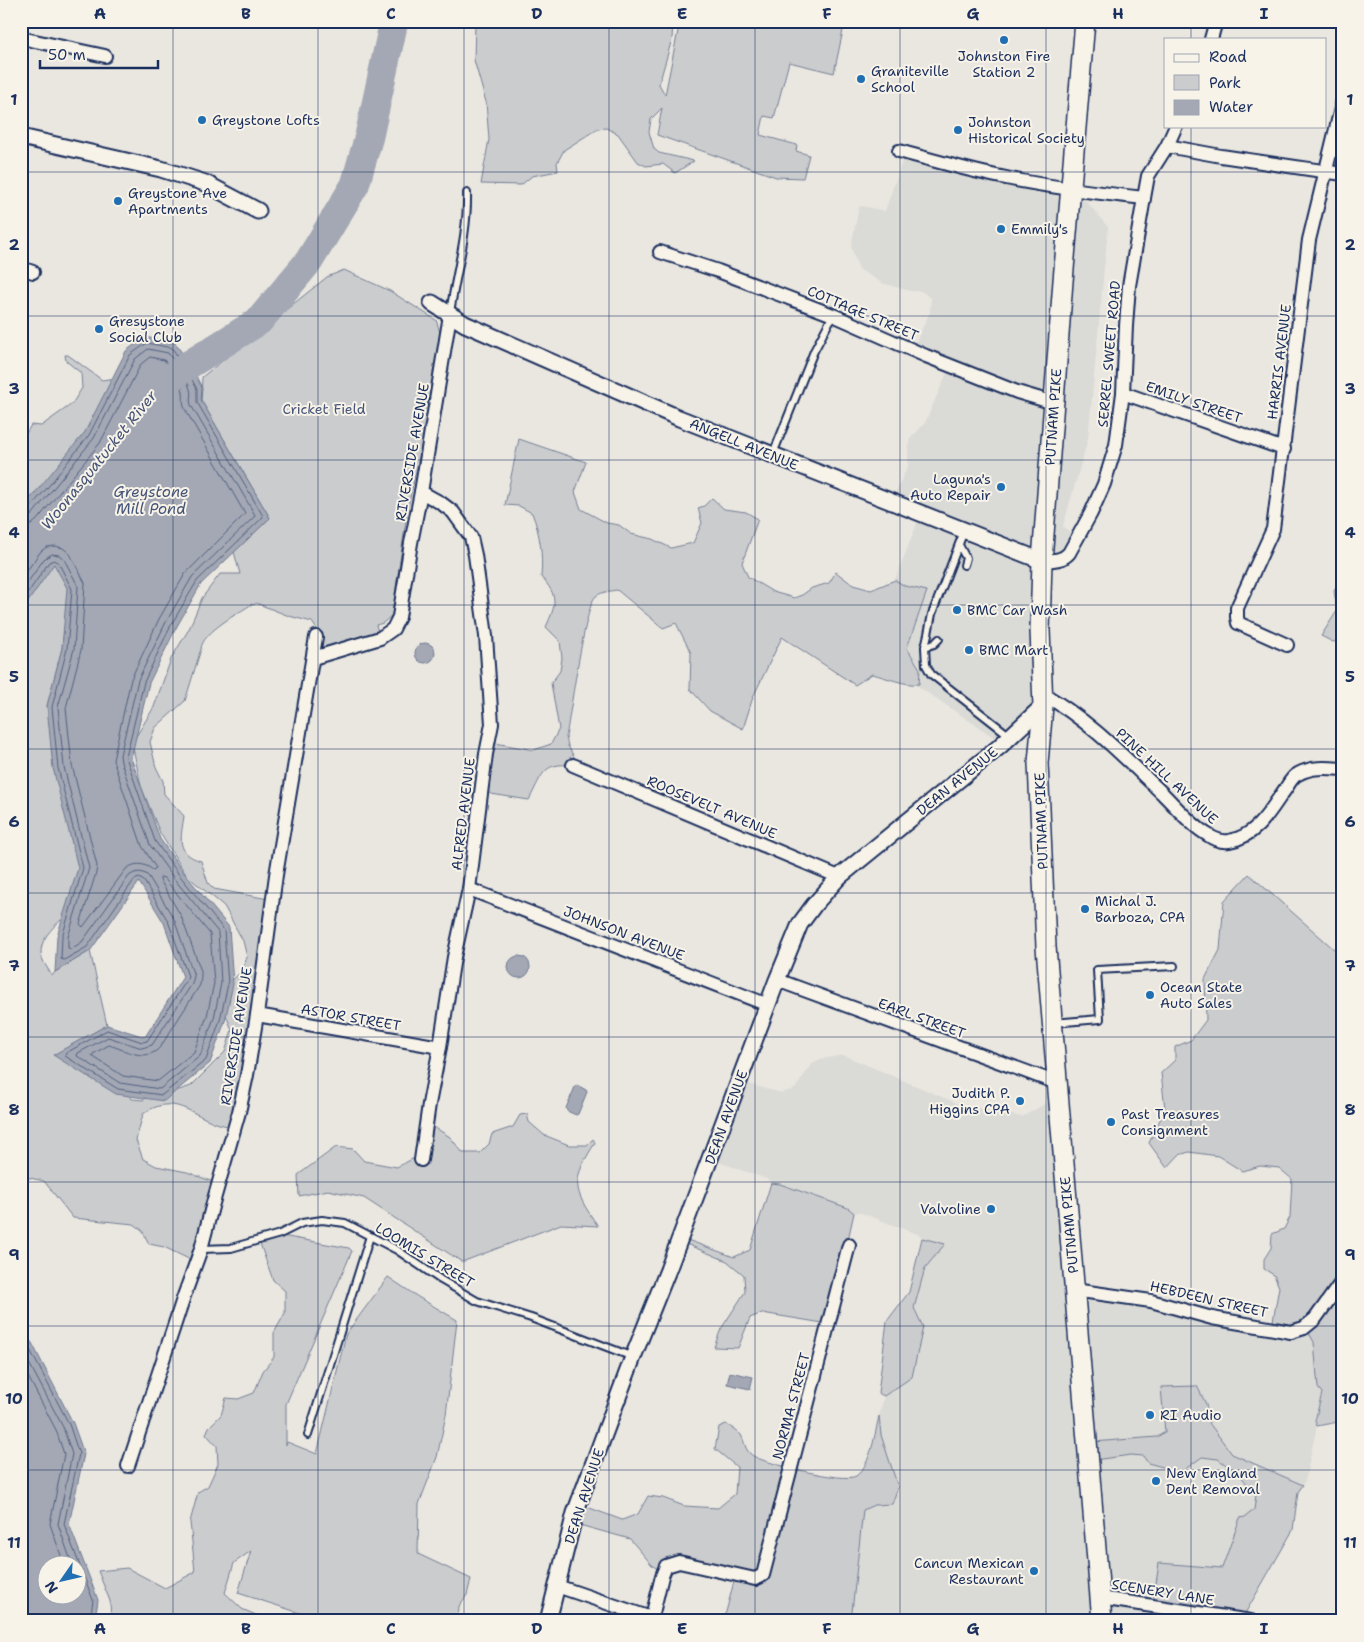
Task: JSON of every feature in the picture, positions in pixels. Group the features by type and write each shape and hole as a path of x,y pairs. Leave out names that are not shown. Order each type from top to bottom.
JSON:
{"main road":[{"name":"PUTNAM PIKE","path":"1085,21 1042,561 1040,630 1043,700 1038,763 1046,947 1102,1621"}],"street":[{"path":"1211,38 1216,21"},
{"path":"21,38 105,56"},
{"name":"HARRIS AVENUE","path":"1287,645 1238,623 1237,617 1238,608 1274,529 1288,398 1309,240 1343,100"},
{"name":"SERREL SWEET ROAD","path":"1042,561 1059,560 1065,557 1092,513 1104,484 1116,445 1123,393 1129,286 1148,176 1167,146 1175,128"},
{"path":"21,137 170,171 205,183 258,211"},
{"path":"1167,146 1343,174"},
{"path":"899,151 1011,179 1071,190 1144,198"},
{"name":"COTTAGE STREET","path":"660,252 718,271 833,315 926,356 999,385 1054,403"},
{"name":"ANGELL AVENUE","path":"432,303 465,324 679,418 773,455 961,538 1042,561"},
{"name":"RIVERSIDE AVENUE","path":"313,658 380,638 393,629 399,617 411,543 422,492 450,315"},
{"name":"EMILY STREET","path":"1123,393 1284,449"},
{"name":"ALFRED AVENUE","path":"421,1160 454,957 469,889 486,754 492,724 486,636 476,556 471,537 453,512 422,492"},
{"name":"RIVERSIDE AVENUE","path":"128,1466 201,1249 239,1112 257,1015 276,875 316,637"},
{"name":"DEAN AVENUE","path":"548,1621 575,1513 777,980 800,924 839,877 1011,736 1043,700"},
{"name":"PINE HILL AVENUE","path":"1043,700 1061,704 1102,736 1201,830 1222,842 1238,840 1250,833 1268,814 1295,775 1306,770 1322,768 1343,769"},
{"name":"ROOSEVELT AVENUE","path":"574,765 839,877"},
{"name":"JOHNSON AVENUE","path":"469,889 768,1005"},
{"name":"EARL STREET","path":"777,980 1057,1083"},
{"name":"ASTOR STREET","path":"257,1015 440,1047"},
{"name":"NORMA STREET","path":"651,1619 666,1566 679,1562 755,1579 763,1575 849,1245"},
{"name":"HEBDEEN STREET","path":"1074,1290 1151,1301 1212,1318 1291,1332 1304,1328 1315,1319 1343,1280"},
{"path":"557,1586 651,1619"},
{"name":"SCENERY LANE","path":"1100,1598 1251,1621"}],"lane":[{"name":"RIVERSIDE AVENUE","path":"450,315 464,238 467,193"},
{"path":"773,455 814,351 833,315"},
{"path":"961,538 966,558 964,565"},
{"path":"961,538 932,614 925,647 926,665 931,674 1011,736"},
{"path":"925,647 934,644 938,639"},
{"path":"1052,1023 1100,1019 1097,970 1174,966"},
{"name":"LOOMIS STREET","path":"201,1249 231,1248 280,1234 302,1223 322,1220 345,1223 397,1250 441,1280 477,1301 531,1318 633,1357"},
{"path":"308,1435 370,1236"}],"shaded area":[{"path":"906,150 1080,194 1108,227 1088,439 1063,526 1075,537 1060,563 1047,571 1042,697 1001,742 916,685 919,684 920,669 907,648 927,592 905,586 895,580 920,516 892,500 908,466 909,440 925,423 950,366 913,348 930,312 931,298 921,291 910,291 882,283 859,269 851,247 859,207 885,211"},
{"path":"843,1055 968,1108 978,1108 1022,1117 1060,1095 1079,1291 1152,1302 1200,1317 1306,1327 1314,1342 1318,1387 1322,1393 1315,1421 1317,1426 1303,1485 1232,1454 1209,1423 1206,1404 1157,1437 1093,1442 1131,1455 1143,1456 1148,1463 1181,1472 1202,1457 1218,1459 1240,1475 1256,1495 1254,1510 1245,1517 1240,1518 1222,1568 1159,1563 1248,1621 851,1621 863,1510 874,1505 886,1505 898,1487 881,1435 879,1416 884,1396 912,1377 923,1327 914,1308 925,1268 945,1244 922,1238 920,1235 859,1212 854,1213 848,1208 780,1184 771,1183 767,1179 713,1160 742,1082 781,1093 795,1089 812,1064 823,1059"}],"green space":[{"path":"474,21 673,21 672,39 659,84 665,95 680,21 845,21 834,73 789,62 774,118 764,116 760,135 797,145 796,151 809,155 803,178 776,177 657,135 662,108 651,119 649,132 654,149 659,153 694,161 675,173 663,164 646,166 638,162 618,134 606,128 597,129 564,150 557,163 558,171 532,176 521,185 481,184 489,139 486,102 474,60"},
{"name":"Cricket Field","path":"344,270 390,291 436,320 440,332 422,444 408,507 392,615 383,623 376,625 381,640 358,646 327,648 319,646 320,634 312,622 289,616 256,603 252,604 208,636 203,643 185,701 155,728 150,742 156,767 163,781 164,794 184,816 181,838 183,849 193,858 201,861 208,883 214,889 274,900 238,1127 219,1124 182,1107 164,1105 143,1114 136,1140 143,1159 156,1166 187,1172 221,1185 199,1264 164,1247 149,1244 142,1230 134,1224 73,1218 44,1181 21,1176 21,595 51,558 69,583 62,648 47,706 87,828 82,904 61,920 48,934 41,950 42,958 52,976 55,972 90,951 107,1025 54,1055 114,1074 132,1099 143,1100 162,1089 176,1091 191,1086 225,1052 232,1030 220,1000 228,984 242,971 247,957 243,941 224,906 187,876 160,833 141,786 132,743 154,707 171,659 189,629 202,598 220,574 240,574 234,552 270,518 201,400 202,377 327,277"},
{"path":"65,355 68,355 102,380 123,377 56,475 21,512 21,442 31,425 41,426 72,404 82,388 81,373 66,361"},
{"path":"519,439 586,462 575,492 581,509 607,523 619,525 631,534 652,539 671,548 693,543 702,523 698,508 704,506 712,498 724,509 746,512 758,519 742,563 748,577 773,592 794,598 812,588 829,583 836,572 853,585 871,590 895,580 905,586 927,591 907,648 920,669 919,684 902,683 872,674 855,685 782,637 753,697 743,729 710,711 690,689 691,653 676,623 663,628 617,590 605,592 595,597 591,605 578,663 566,737 568,746 579,766 558,765 546,770 529,800 491,794 486,791 492,748 495,743 534,750 551,744 559,729 551,683 560,671 562,658 560,641 546,627 554,607 554,601 551,590 541,577 539,536 532,513 519,506 505,505"},
{"path":"1343,540 1343,571 1338,549"},
{"path":"1343,571 1343,640 1333,642 1321,636 1337,611 1334,591"},
{"path":"1249,874 1343,957 1343,1421 1317,1426 1315,1421 1322,1393 1318,1388 1314,1342 1306,1328 1272,1327 1279,1287 1274,1275 1264,1269 1264,1259 1271,1248 1272,1234 1284,1229 1290,1217 1292,1179 1279,1168 1260,1166 1242,1171 1218,1156 1189,1152 1179,1155 1167,1168 1149,1143 1165,1109 1161,1073 1175,1060 1175,1047 1191,1040 1206,1020 1205,979 1220,950 1224,901"},
{"path":"527,1114 529,1122 544,1135 569,1145 587,1145 593,1139 595,1143 582,1167 578,1185 583,1203 598,1226 561,1224 462,1262 364,1198 328,1190 299,1196 298,1175 336,1147 353,1149 364,1161 397,1167 424,1153 429,1124 450,1137 463,1153 480,1153 489,1144 492,1134 513,1127 520,1115"},
{"path":"771,1183 780,1184 848,1208 854,1213 829,1324 762,1313 750,1318 738,1348 714,1347 721,1329 745,1292 744,1275 727,1261 679,1241 682,1238 734,1257 750,1250"},
{"path":"282,1236 349,1248 352,1251 286,1404 286,1445 287,1442 317,1454 346,1334 388,1277 457,1320 446,1415 437,1457 419,1504 418,1554 471,1579 467,1595 459,1606 458,1621 325,1621 238,1593 251,1551 234,1563 225,1593 242,1609 270,1621 111,1621 110,1601 98,1571 127,1568 165,1588 195,1572 190,1522 198,1492 208,1486 218,1464 217,1446 206,1434 209,1427 221,1415 226,1398 238,1399 254,1393 263,1371 274,1357 274,1333 285,1313 285,1291 273,1280 259,1241"},
{"path":"922,1238 945,1244 925,1268 914,1308 923,1327 912,1377 884,1396 878,1393 887,1321 909,1292"},
{"path":"1197,1386 1206,1404 1209,1423 1232,1454 1303,1485 1298,1492 1293,1530 1243,1617 1153,1604 1159,1563 1222,1568 1240,1518 1245,1517 1254,1510 1256,1495 1240,1475 1218,1459 1202,1457 1181,1472 1148,1463 1143,1456 1131,1455 1094,1460 1093,1442 1157,1437 1165,1432 1161,1387"},
{"path":"879,1416 881,1435 898,1487 892,1504 874,1505 863,1510 851,1621 720,1621 726,1612 736,1574 674,1560 664,1574 652,1565 630,1539 572,1523 579,1504 622,1520 638,1514 648,1496 663,1498 684,1506 718,1508 735,1494 737,1467 715,1449 719,1427 726,1424 741,1435 747,1450 755,1457 790,1468 823,1475 838,1477 856,1476 869,1457"}],"water":[{"name":"Greystone Mill Pond","path":"145,337 175,343 190,364 202,388 201,400 270,518 201,584 176,628 149,683 131,758 160,839 184,873 229,927 233,984 225,1021 210,1063 164,1101 116,1094 53,1055 107,1025 145,1037 183,977 164,923 139,882 90,951 55,972 57,936 78,868 53,768 47,706 62,648 67,588 54,564 21,612 21,510 85,432 126,351"},
{"path":"425,643 432,646 435,653 432,660 425,663 418,660 415,653 418,646"},
{"path":"519,956 529,963 530,967 523,977 519,978 509,971 508,967 515,957"},
{"path":"577,1085 587,1092 576,1115 567,1111 566,1108"},
{"path":"21,1330 32,1343 73,1423 84,1454 69,1524 80,1554 38,1554 38,1604 88,1604 88,1574 98,1600 95,1621 21,1621"},
{"path":"730,1372 753,1377 750,1389 727,1384"}],"waterway":[{"name":"Woonasquatucket River","path":"159,386 190,364 259,321 309,261 355,185 369,136 394,21"}],"place":[{"name":"Johnston Fire Station 2","path":"1004,40"},
{"name":"Graniteville School","path":"861,79"},
{"name":"Greystone Lofts","path":"202,120"},
{"name":"Johnston Historical Society","path":"958,130"},
{"name":"Greystone Ave Apartments","path":"118,201"},
{"name":"Emmily's","path":"1001,229"},
{"name":"Gresystone Social Club","path":"99,329"},
{"name":"Laguna's Auto Repair","path":"1001,487"},
{"name":"BMC Car Wash","path":"957,610"},
{"name":"BMC Mart","path":"969,650"},
{"name":"Michal J. Barboza, CPA","path":"1085,909"},
{"name":"Ocean State Auto Sales","path":"1150,995"},
{"name":"Judith P. Higgins CPA","path":"1020,1101"},
{"name":"Past Treasures Consignment","path":"1111,1122"},
{"name":"Valvoline","path":"991,1209"},
{"name":"RI Audio","path":"1150,1415"},
{"name":"New England Dent Removal","path":"1156,1481"},
{"name":"Cancun Mexican Restaurant","path":"1034,1571"}]}
